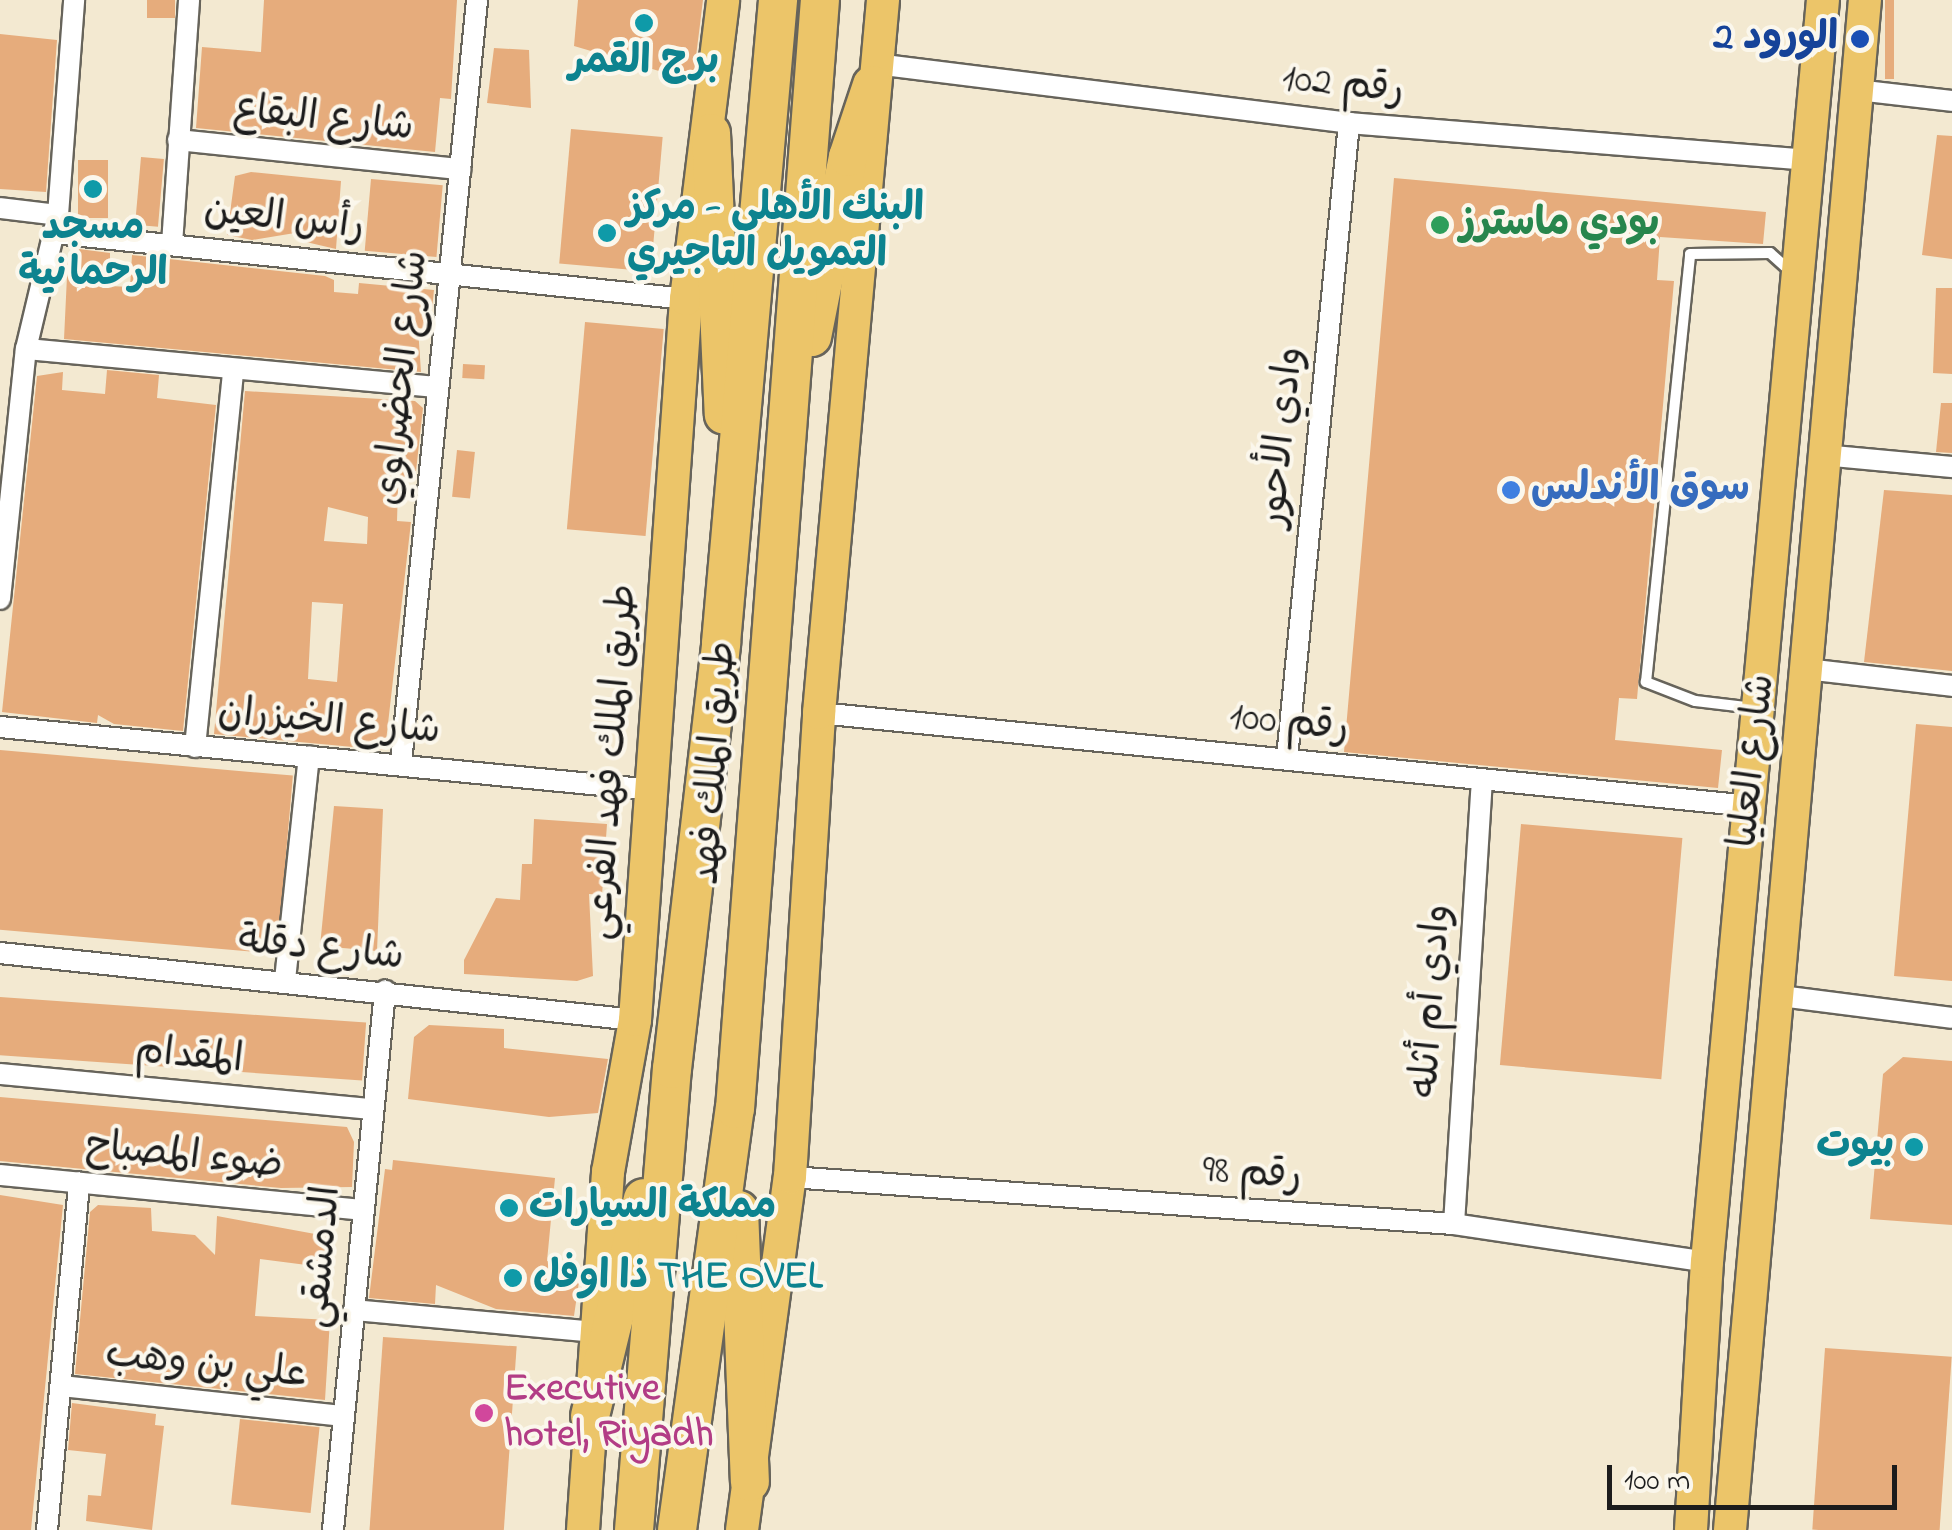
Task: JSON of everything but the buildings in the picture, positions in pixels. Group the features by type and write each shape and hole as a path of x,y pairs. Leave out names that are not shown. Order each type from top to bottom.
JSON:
{"highway":[{"name":"طريق الملك فهد","path":"634,1530 672,1069 732,513 778,0"},
{"name":"طريق الملك فهد","path":"677,1530 736,1109 820,0"},
{"path":"788,403 802,387 848,158 874,74"},
{"path":"711,133 718,350 732,513"},
{"path":"590,1416 672,1069"},
{"path":"736,1109 750,1482"}],"main road":[{"name":"طريق الملك فهد الفرعي","path":"583,1530 608,1172 635,1020 686,298 711,133 723,0"},
{"path":"742,1530 790,1178 819,713 883,0"},
{"name":"شارع العليا","path":"1691,1530 1708,1262 1768,642 1806,160 1823,0"},
{"name":"شارع العليا","path":"1729,1530 1773,995 1865,0"},
{"path":"1768,642 1787,577 1797,572 1808,577 1809,628"}],"street":[{"path":"0,599 26,349 56,224 74,0"},
{"path":"172,244 189,0"},
{"name":"شارع الحضراوي","path":"401,764 434,387 450,271 477,0"},
{"name":"رقم 102","path":"874,74 1348,123 1806,160"},
{"path":"1857,90 1952,100"},
{"name":"وادي الأحور","path":"1287,758 1348,123"},
{"name":"شارع البقاع","path":"178,140 461,169"},
{"name":"رأس العين","path":"0,208 56,224 172,244 686,298"},
{"path":"26,349 434,387"},
{"path":"195,747 233,370"},
{"path":"1822,455 1952,467"},
{"path":"1806,669 1952,686"},
{"name":"رقم 100","path":"819,713 1287,758 1482,783 1750,806"},
{"name":"شارع الخيزران","path":"0,728 653,790"},
{"path":"285,980 309,756"},
{"name":"وادي أم أثله","path":"1454,1224 1482,783"},
{"name":"شارع دقلة","path":"0,953 285,980 635,1020"},
{"name":"الدمشقي","path":"333,1530 385,991"},
{"path":"1773,995 1952,1018"},
{"name":"المقدام","path":"0,1074 372,1109"},
{"name":"ضوء المصباح","path":"0,1175 362,1210"},
{"name":"رقم 98","path":"790,1178 1454,1224 1708,1262"},
{"path":"47,1530 79,1182"},
{"path":"354,1310 594,1332"},
{"name":"علي بن وهب","path":"62,1386 342,1416"}],"lane":[{"path":"1761,709 1695,701 1646,682 1690,254 1770,254 1796,277"}],"place":[{"name":"برج القمر","path":"644,23"},
{"name":"الورود 2","path":"1860,39"},
{"name":"مسجد الرحمانية","path":"93,189"},
{"name":"بودي ماسترز","path":"1440,225"},
{"name":"البنك الأهلي - مركز التمويل التاجيري","path":"607,233"},
{"name":"سوق الأندلس","path":"1511,490"},
{"name":"بيوت","path":"1914,1147"},
{"name":"مملكة السيارات","path":"509,1208"},
{"name":"ذا اوفل THE OVEL","path":"513,1278"},
{"name":"Executive hotel, Riyadh","path":"484,1413"}]}
